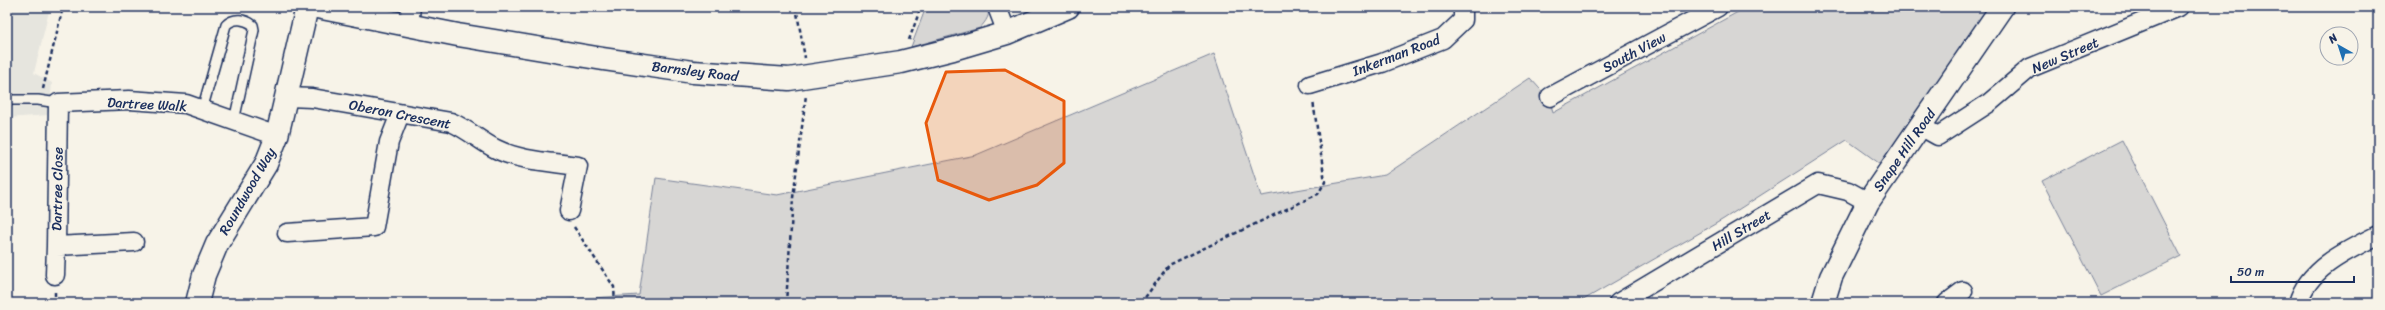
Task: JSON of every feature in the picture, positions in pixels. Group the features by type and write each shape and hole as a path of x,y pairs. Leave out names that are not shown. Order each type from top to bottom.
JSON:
{"street":[{"name":"Roundwood Way","path":"196,303 204,275 217,244 266,164 278,136 288,97 307,7"},
{"name":"Barnsley Road","path":"317,7 410,16 465,37 693,72 764,78 808,78 901,62 1007,33 1068,7"},
{"path":"997,7 1007,33"},
{"name":"Inkerman Road","path":"1310,85 1382,63 1443,38 1463,20 1463,7"},
{"name":"South View","path":"1550,97 1718,7"},
{"name":"Snape Hill Road","path":"1823,303 1832,277 1868,202 2002,7"},
{"name":"New Street","path":"1920,126 1938,136 1990,103 2030,68 2179,7"},
{"name":"Oberon Crescent","path":"288,97 312,98 451,122 469,130 497,149 513,156 578,166 569,211"},
{"name":"Dartree Walk","path":"58,103 129,100 186,104 278,136"},
{"name":"Dartree Close","path":"58,103 56,246 134,242"},
{"path":"287,233 374,227 389,142 400,114"},
{"name":"Hill Street","path":"1618,303 1818,184 1848,191 1868,202"},
{"path":"2298,303 2301,294 2318,272 2343,253 2378,235"},
{"path":"55,275 56,246"},
{"path":"1947,303 1963,291"}],"lane":[{"path":"202,110 226,25 230,21 237,19 249,22 253,25 254,30 234,121"},
{"path":"7,100 38,100 58,103"}],"path":[{"path":"58,103 42,95 63,7"},
{"path":"786,303 793,198 808,78 796,7"},
{"path":"901,62 921,7"},
{"path":"1141,303 1169,265 1318,194 1325,182 1310,85"},
{"path":"569,211 571,223 614,287 616,303"}],"highlighted area":[{"path":"1005,70 1064,101 1064,163 1037,185 989,200 938,180 926,123 946,72"}],"shaded area":[{"path":"7,7 50,7 34,73 52,83 49,115 7,118"},
{"path":"926,7 987,7 988,15 980,28 911,47"},
{"path":"1747,7 1948,7 1953,11 1958,7 1990,7 1883,166 1847,140 1722,220 1578,303 512,303 639,295 656,178 777,195 976,155 1214,54 1261,196 1385,175 1530,78 1550,100 1553,113"},
{"path":"2122,140 2181,256 2101,296 2042,181"}]}
